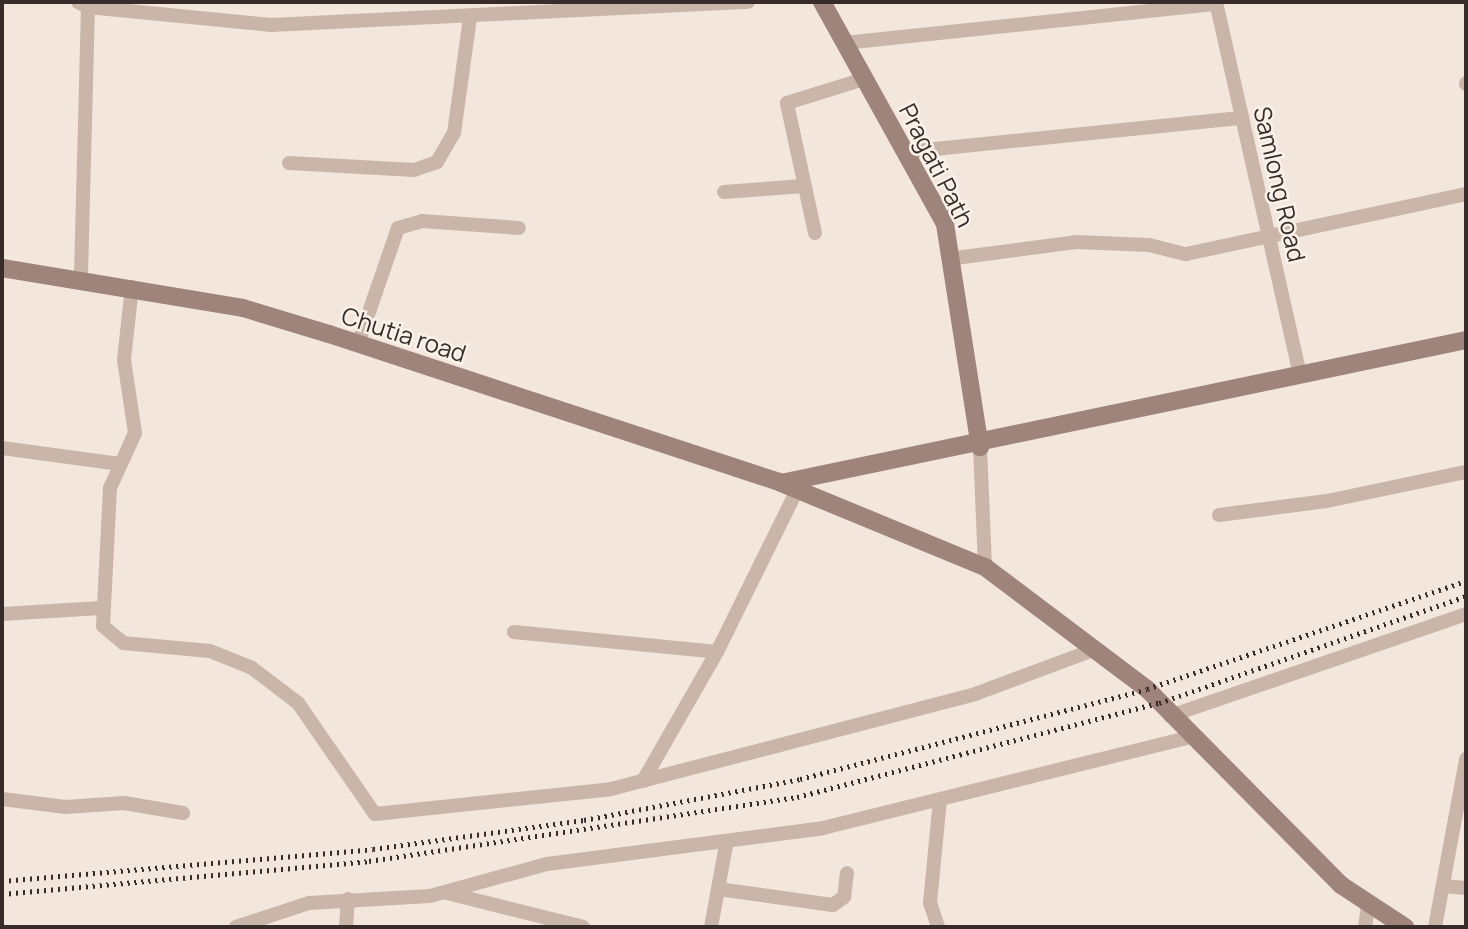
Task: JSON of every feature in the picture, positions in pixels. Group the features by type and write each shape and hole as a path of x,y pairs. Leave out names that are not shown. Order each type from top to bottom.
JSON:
{"street":[{"path":"81,277 83,4 170,8 271,25 470,18 748,2"},
{"name":"Pragati Path","path":"822,2 945,224 955,258 980,447"},
{"path":"844,43 1217,3"},
{"name":"Samlong Road","path":"1217,3 1300,376"},
{"path":"289,163 414,170 437,162 454,133 470,18"},
{"path":"815,233 787,103 864,79"},
{"path":"905,152 1242,118"},
{"path":"724,192 803,186"},
{"path":"955,258 1076,242 1149,244 1186,254 1270,240 1466,194"},
{"path":"358,344 398,228 422,221 519,228"},
{"name":"Chutia road","path":"2,268 81,277 243,309 358,344 789,487 985,567 1096,649 1368,905 1405,927"},
{"path":"132,287 124,360 135,433 110,488 101,608 103,626 115,640 225,655 276,685 298,703 375,814 589,794 643,782 975,694 1096,649"},
{"path":"643,782 717,652 789,487 1466,340"},
{"path":"980,447 985,567"},
{"path":"2,448 120,464"},
{"path":"1219,515 1466,472"},
{"path":"2,614 101,608"},
{"path":"1170,716 1466,614"},
{"path":"514,632 717,652"},
{"path":"236,927 309,903 447,893 547,864 726,845 940,799 1190,737"},
{"path":"1435,927 1466,759"},
{"path":"2,799 65,807 124,803 183,813"},
{"path":"938,927 930,903 940,799"},
{"path":"711,927 726,845"},
{"path":"718,889 833,905 844,897 847,873"},
{"path":"1443,886 1466,888"},
{"path":"447,893 583,927"},
{"path":"346,927 348,899"},
{"path":"1365,927 1368,905"}],"railway":[{"path":"2,881 373,849 584,820 800,779 1147,689 1466,581"},
{"path":"2,894 369,861 797,797 1159,703 1466,596"}]}
